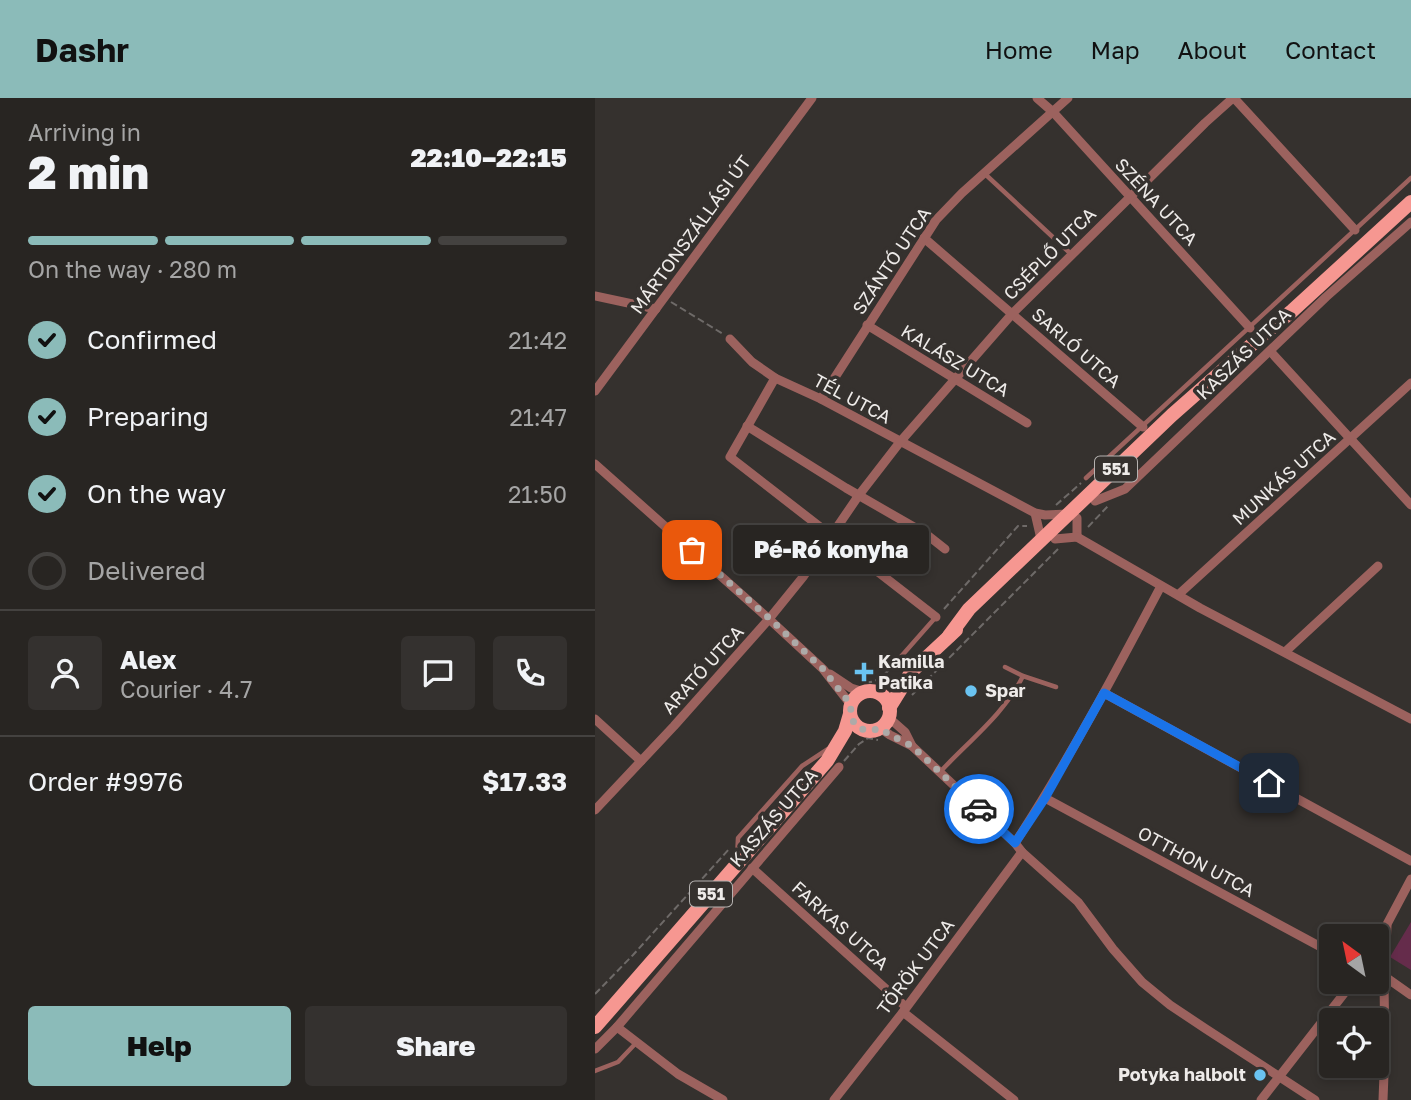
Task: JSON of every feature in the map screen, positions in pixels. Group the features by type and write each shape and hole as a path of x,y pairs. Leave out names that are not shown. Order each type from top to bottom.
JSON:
{"main road":[{"name":"551","path":"1076,525 1173,415 1411,202"},
{"name":"551","path":"833,764 838,742 845,731 856,697 912,671 949,636 969,609 1101,504 1292,311"},
{"name":"551","path":"886,718 912,671"},
{"path":"850,710 853,722 858,727 873,731 886,718 886,701 881,695 869,692"},
{"name":"551","path":"595,1027 736,864 865,730"}],"street":[{"name":"MÁRTONSZÁLLÁSI ÚT","path":"595,391 812,98"},
{"name":"SZÉNA UTCA","path":"1037,98 1053,112 1250,328"},
{"name":"SZÁNTÓ UTCA","path":"821,399 936,220 1068,98"},
{"name":"CSÉPLŐ UTCA","path":"900,442 1012,314 1233,98"},
{"path":"1233,98 1355,230"},
{"name":"KASZÁS UTCA","path":"1101,504 1125,489 1326,297 1411,222"},
{"name":"SARLÓ UTCA","path":"924,237 1143,427"},
{"path":"595,296 656,309"},
{"name":"KALÁSZ UTCA","path":"867,326 1027,423"},
{"name":"TÉL UTCA","path":"730,339 752,362 775,378 821,399 1035,513 1076,525 1161,586 1411,719"},
{"path":"1270,351 1411,505"},
{"path":"775,378 730,457 936,617"},
{"name":"MUNKÁS UTCA","path":"1178,595 1411,383"},
{"path":"747,426 926,534 945,549"},
{"name":"ARATÓ UTCA","path":"595,810 803,577 859,495 900,442"},
{"path":"595,464 823,669 851,688 869,692"},
{"path":"1035,513 1053,541 1076,525"},
{"path":"1285,652 1378,566"},
{"path":"1015,843 1045,798 1161,586"},
{"path":"823,669 850,710"},
{"path":"1104,693 1411,861"},
{"path":"886,718 890,735 912,746 941,771 1022,852 1078,902 1142,982 1179,1011 1315,1100"},
{"path":"595,719 641,761"},
{"name":"KASZÁS UTCA","path":"595,1049 617,1027 752,868 833,764"},
{"name":"OTTHON UTCA","path":"1045,798 1319,946"},
{"name":"TÖRÖK UTCA","path":"834,1100 1022,852"},
{"name":"FARKAS UTCA","path":"752,868 904,1010 1014,1100"},
{"path":"1388,924 1411,878"},
{"path":"1389,980 1411,995"},
{"path":"1261,1100 1344,994"},
{"path":"1383,1100 1384,994"},
{"path":"617,1027 678,1074 723,1100"}],"lane":[{"path":"984,173 1072,255"},
{"path":"1086,478 1411,178"},
{"path":"898,660 936,617"},
{"path":"1005,667 1056,687"},
{"path":"941,771 1001,709 1023,676"},
{"path":"736,864 737,838 802,766 838,742"},
{"path":"595,1071 618,1062 637,1042"}],"path":[{"path":"664,298 730,339"},
{"path":"1051,510 1086,478"},
{"path":"1076,525 1101,504"},
{"path":"936,617 1018,526 1033,526"},
{"path":"908,700 1053,541"},
{"path":"882,677 898,660"},
{"path":"595,994 633,956 737,838"}],"shaded area":[{"path":"1411,922 1411,970 1390,957"}],"way so far":[{"path":"692,550 823,669 851,705 850,715 858,727 873,731 880,728 912,746 979,809"}],"place":[{"name":"Pé-Ró konyha","path":"692,550"},
{"name":"Kamilla Patika","path":"864,672"},
{"name":"Spar","path":"971,691"},
{"name":"Potyka halbolt","path":"1260,1075"}],"route":[{"path":"979,809 1015,843 1045,798 1104,693 1269,783"}]}
